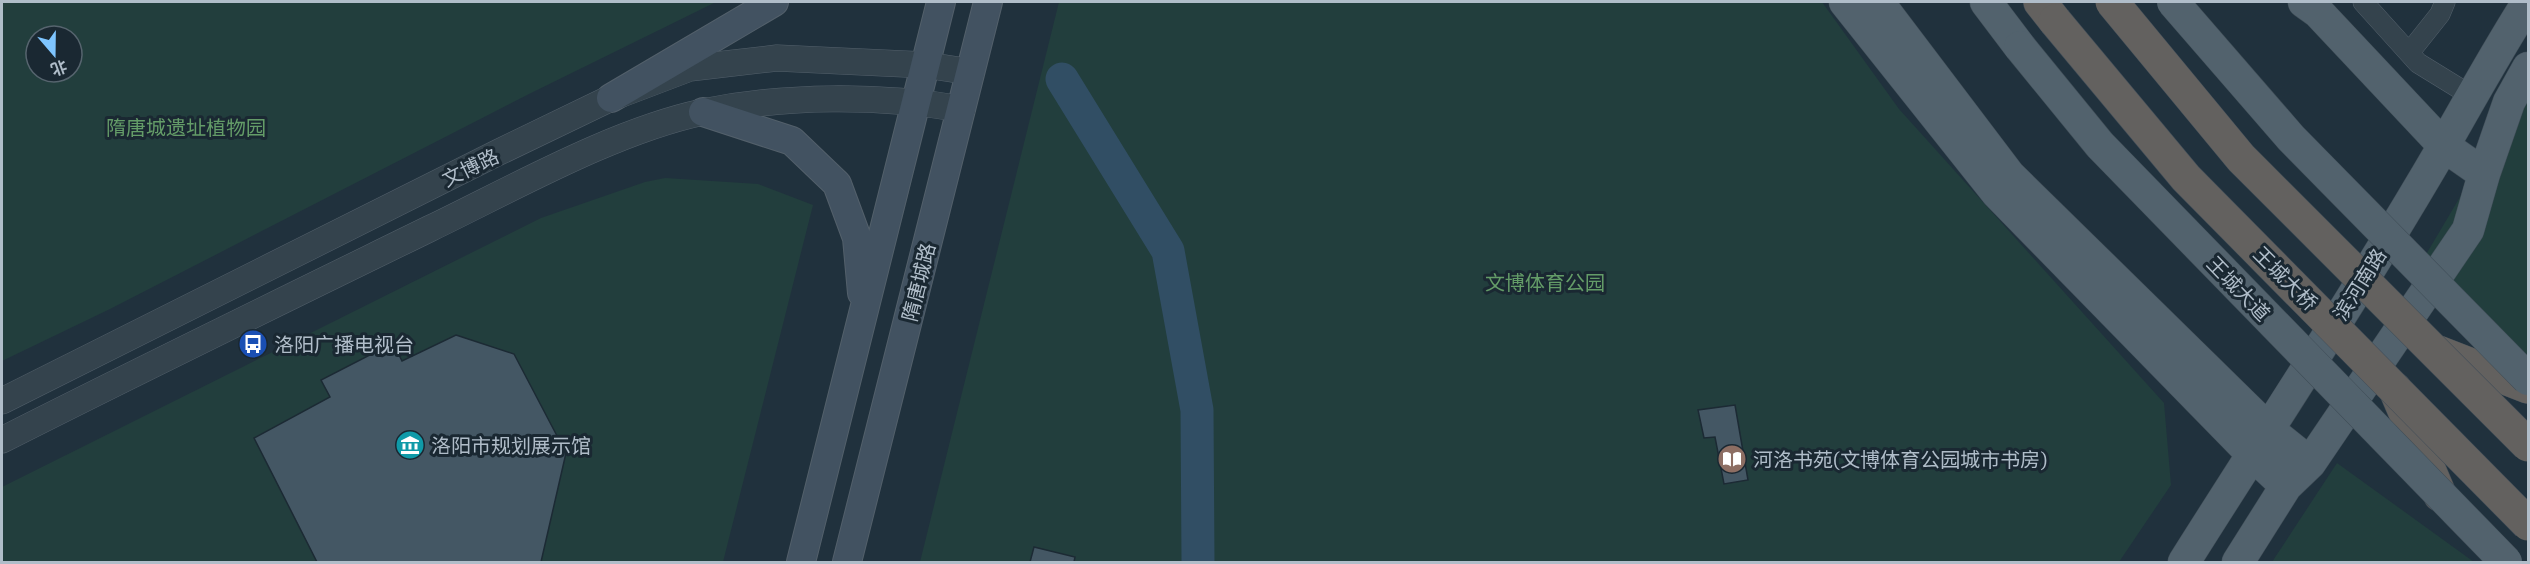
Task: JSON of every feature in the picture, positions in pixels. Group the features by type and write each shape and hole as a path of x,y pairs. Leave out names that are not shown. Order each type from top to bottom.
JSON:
{"highway":[{"path":"2112,2 2241,158 2529,444"},
{"name":"王城大桥","path":"2048,11 2186,178 2529,524"},
{"path":"2438,352 2529,387"},
{"path":"2394,387 2440,495"}],"main road":[{"path":"611,98 774,2"},
{"path":"801,562 941,2"},
{"name":"隋唐城路","path":"847,562 988,2"},
{"path":"1845,2 1997,193 2261,442 2310,463"},
{"path":"1878,2 2008,175 2261,442 2286,486"},
{"name":"王城大道","path":"1986,2 2100,145 2506,562"},
{"path":"2173,2 2290,138 2529,379"},
{"name":"滨河南路","path":"2184,562 2444,146 2470,95 2528,2"},
{"path":"2310,5 2444,146 2484,174"},
{"path":"2238,562 2286,486 2310,463 2468,230 2484,174 2509,102 2529,68"},
{"path":"702,112 792,141 837,184 856,238 864,313"}],"street":[{"path":"2363,2 2418,63 2470,95"},
{"path":"2409,53 2440,14 2445,2"},
{"name":"文博路","path":"2,401 611,98 690,68 777,58 926,65 971,72"},
{"name":"文博路","path":"2,440 515,188 629,135 702,112 789,100 917,101 962,109"}],"green space":[{"name":"隋唐城遗址植物园","path":"2,2 716,2 529,94 110,309 2,361"},
{"name":"文博体育公园","path":"1059,2 1822,2 1899,109 2164,403 2171,485 2119,562 920,562"},
{"path":"2528,82 2528,379 2418,268"},
{"path":"665,178 758,184 813,205 723,562 2,562 2,487 541,218 645,182"},
{"path":"2337,463 2474,562 2272,562"}],"building":[{"name":"洛阳市规划展示馆","path":"456,335 514,354 566,453 541,562 317,562 254,438 330,397 321,380 393,343 402,361"},
{"name":"河洛书苑(文博体育公园城市书房)","path":"1735,405 1748,480 1724,484 1715,437 1704,438 1698,410"},
{"path":"1034,547 1075,557 1074,562 1030,562"}],"waterway":[{"path":"1062,79 1168,251 1197,410 1198,562"}],"place":[{"name":"洛阳广播电视台","path":"253,344"},
{"name":"洛阳市规划展示馆","path":"410,445"},
{"name":"河洛书苑(文博体育公园城市书房)","path":"1732,459"}]}
